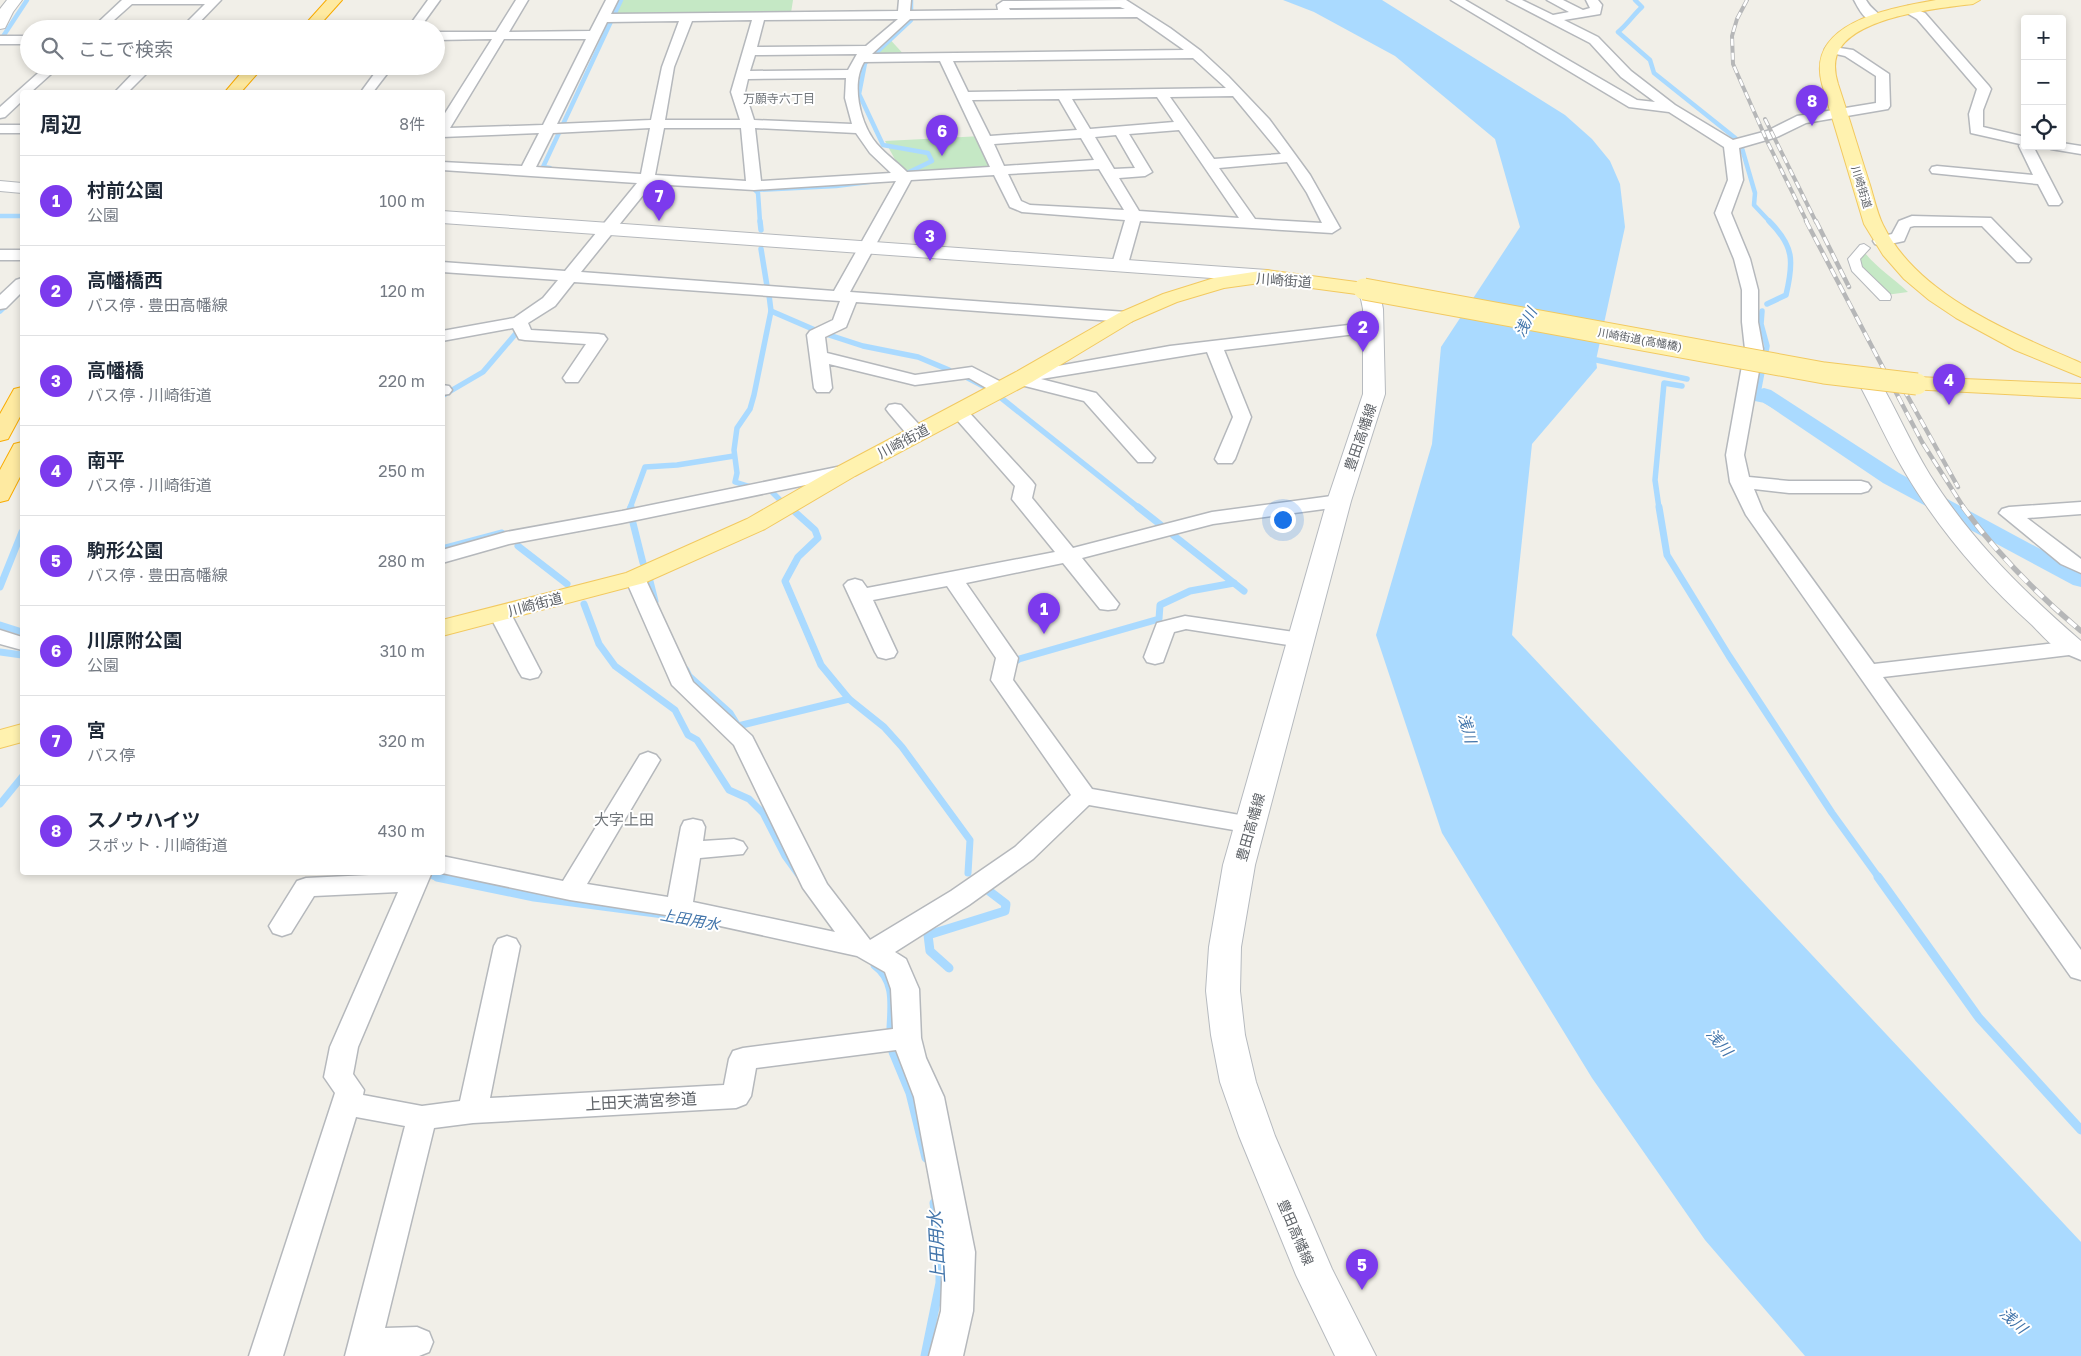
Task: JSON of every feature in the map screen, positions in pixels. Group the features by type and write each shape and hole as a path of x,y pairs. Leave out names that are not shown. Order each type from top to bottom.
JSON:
{"highway":[{"path":"304,20 335,0"},
{"path":"236,90 256,75"},
{"path":"260,86 262,75"},
{"path":"1,431 20,398"},
{"path":"0,495 20,453"}],"main road":[{"path":"1831,49 1849,31 1876,18 1908,10 1973,0"},
{"name":"川崎街道","path":"1831,49 1827,60 1827,70 1873,224 1881,241 1909,273 1954,307 2043,354 2081,371"},
{"name":"川崎街道","path":"445,627 635,578 756,524 847,471 1015,382 1126,317 1187,292 1222,282 1268,276 1364,289"},
{"name":"川崎街道(高幡橋)","path":"1364,289 1868,380 1917,384 2033,388"},
{"path":"2033,388 2052,385 2061,381 2059,370 2043,354"},
{"path":"2033,388 2081,391"},
{"path":"0,739 20,734"}],"street":[{"path":"106,20 128,0 215,0 195,20"},
{"path":"420,20 434,0"},
{"path":"445,127 522,0"},
{"path":"526,171 551,129 595,35 610,18 612,0"},
{"path":"794,16 797,0"},
{"path":"905,0 904,20 856,63 850,94 869,143 905,178"},
{"path":"1460,0 1634,104 1672,108"},
{"path":"1512,0 1594,40 1641,88 1672,108 1737,144 1772,134 1798,120 1883,106 1882,74 1849,53 1831,49"},
{"path":"1553,0 1581,13"},
{"path":"1551,19 1596,11 1596,5 1592,0"},
{"path":"1860,0 1867,13 1876,18"},
{"path":"945,58 1015,204 1027,208 1332,228 1323,205 1290,158 1237,92 1213,67 1197,54 1138,12 1120,2 1002,4 1004,14"},
{"path":"0,25 7,7"},
{"path":"1908,10 1921,16 1984,89 1974,120 1976,130 2021,142"},
{"path":"610,18 1138,12"},
{"path":"754,186 748,124 738,92 759,17"},
{"path":"445,335 519,322 549,302 647,180 668,67 687,18"},
{"path":"445,36 595,35"},
{"path":"0,40 20,40"},
{"path":"751,51 945,58 1197,54"},
{"path":"744,75 799,76 853,74"},
{"path":"26,90 44,75"},
{"path":"123,90 139,75"},
{"path":"369,90 380,75"},
{"path":"963,96 1237,92"},
{"path":"1161,94 1250,222"},
{"path":"1063,95 1105,169 1134,215 1120,264"},
{"path":"0,114 20,96"},
{"path":"445,132 657,124 748,124 862,129"},
{"path":"984,141 1182,126"},
{"path":"0,128 20,129"},
{"path":"445,166 754,186 998,171 1105,169 1146,172 1120,130"},
{"path":"1737,144 1737,183 1723,213 1742,259 1750,290 1750,322 1754,348 1735,456 1740,482 1753,511 1769,536 2081,970"},
{"path":"2066,148 2081,150"},
{"path":"2028,150 2054,202"},
{"path":"1209,164 1290,158"},
{"path":"1937,170 2043,180"},
{"path":"822,388 816,335 840,323 845,296 866,246 905,178"},
{"path":"0,186 20,188"},
{"path":"445,217 1268,276"},
{"path":"1881,241 1898,238 1904,224 1912,221 1986,221 2023,259"},
{"path":"1864,248 1854,259 1856,268 1885,297"},
{"path":"0,255 20,254"},
{"path":"445,267 1126,317"},
{"path":"0,304 20,285"},
{"name":"豊田高幡線","path":"1356,1356 1315,1274 1257,1136 1238,1082 1228,1035 1223,991 1225,947 1239,865 1339,501 1374,394 1374,327 1371,299 1364,289"},
{"path":"519,322 525,336 598,339 572,378"},
{"path":"1015,382 1088,364 1213,345 1374,327"},
{"path":"1213,345 1242,417 1225,459"},
{"path":"819,356 915,380 972,372 1090,397 1145,458"},
{"path":"1868,380 1905,453 1937,504 1964,541 2004,586 2077,651"},
{"path":"895,409 917,434"},
{"path":"959,412 1025,485 1022,499 1108,604"},
{"path":"445,555 506,538 622,517 847,471"},
{"path":"1740,482 1789,487 1861,487"},
{"path":"886,652 858,590 953,579 1067,556 1212,518 1339,501"},
{"path":"2081,508 2009,514 2081,568"},
{"path":"635,578 682,685 744,741 816,888 868,950"},
{"path":"953,579 1007,658 1002,680 1084,796 1251,825"},
{"path":"500,614 530,672"},
{"path":"1155,657 1165,628 1185,622 1301,640"},
{"path":"1868,672 2077,651"},
{"path":"570,891 648,760"},
{"path":"868,950 960,898 1024,853 1084,796"},
{"path":"679,908 691,839 734,848"},
{"path":"445,866 570,891 679,908 868,950 896,966 905,989 906,1038 912,1058 929,1097 959,1252 956,1311 946,1356"},
{"path":"266,1356 350,1090 338,1077 344,1047 417,877 306,887 282,926"},
{"path":"473,1111 507,946"},
{"name":"上田天満宮参道","path":"346,1103 422,1118 473,1111 736,1096 743,1059 906,1038"},
{"path":"417,1342 364,1349 422,1118"}],"green space":[{"path":"618,0 793,0 791,13 610,16"},
{"path":"886,35 907,58 860,58"},
{"path":"982,136 998,171 905,178 885,141"},
{"path":"1865,253 1908,292 1886,295 1859,268 1857,260"}],"water":[{"name":"浅川","path":"1283,0 1382,0 1565,115 1592,139 1610,161 1620,184 1625,227 1596,360 1597,368 1532,444 1512,635 2081,1242 2081,1356 1805,1356 1705,1240 1592,1078 1442,833 1376,635 1432,444 1441,347 1520,227 1495,139 1395,56 1314,12"}],"waterway":[{"name":"上田用水","path":"2,38 27,0"},
{"path":"550,168 543,167 621,0"},
{"path":"905,174 932,161 928,153 883,145 859,94 865,63 911,20 911,0"},
{"path":"1635,0 1642,7 1618,32 1650,60 1654,73 1739,141"},
{"path":"1741,145 1755,193 1754,205 1770,222"},
{"path":"760,222 758,193 755,190 836,186 893,179"},
{"name":"上田用水","path":"0,216 20,216"},
{"path":"760,221 761,230"},
{"path":"1767,304 1786,295 1791,263 1783,238 1769,221"},
{"path":"761,249 767,286"},
{"path":"0,311 20,292"},
{"path":"769,295 771,311"},
{"path":"751,487 735,482 737,473 734,450 737,428 750,409 754,395 771,311"},
{"path":"771,311 815,330"},
{"path":"1757,398 1767,346 1761,324 1762,311"},
{"path":"445,394 483,372 518,331"},
{"path":"826,334 863,346 918,357 949,370"},
{"path":"1587,358 1687,379"},
{"path":"966,377 985,387"},
{"path":"1659,508 1655,480 1664,383 1682,386"},
{"path":"1764,394 1891,478 2081,580"},
{"path":"1000,397 1139,508"},
{"path":"1754,398 1764,400 1820,431"},
{"path":"630,508 645,467 677,465 734,456"},
{"path":"770,490 780,500"},
{"path":"629,512 631,507"},
{"path":"1138,507 1162,526"},
{"path":"1659,507 1667,555 1729,656 1832,813 1879,878"},
{"path":"795,512 815,530 818,538 798,557 785,581 821,665 849,699"},
{"path":"632,519 643,563"},
{"path":"445,548 502,533"},
{"path":"1173,535 1234,583"},
{"path":"0,587 20,537"},
{"path":"518,546 567,584"},
{"path":"649,577 655,601"},
{"path":"1011,664 1019,659 1159,619 1160,605 1190,591 1234,583"},
{"path":"1234,583 1244,591"},
{"path":"584,604 599,644 615,666 675,710 688,735 697,740 729,790 749,799 763,813 785,856 798,874"},
{"path":"0,625 20,631"},
{"name":"上田用水","path":"0,652 20,655"},
{"path":"686,670 689,676 730,713 738,726 849,699"},
{"path":"849,699 884,727 902,747 970,840 968,873"},
{"path":"0,804 20,779"},
{"name":"上田用水","path":"433,876 443,878"},
{"name":"上田用水","path":"437,877 534,897 671,915"},
{"path":"1878,877 1979,1018 2081,1130"},
{"path":"949,968 930,951 928,935 1005,911 1006,904 989,891"},
{"name":"上田用水","path":"875,965 882,971 890,985 892,1002 891,1028"},
{"name":"上田用水","path":"893,1052 910,1093 926,1158"},
{"name":"上田用水","path":"925,1356 940,1283 940,1249 934,1203"}],"railway":[{"path":"1747,0 1737,19 1732,36 1733,64 1767,141 1807,222"},
{"path":"1765,119 1816,222"},
{"path":"1806,221 1922,442 1964,508"},
{"path":"1816,221 1849,287"},
{"path":"1903,388 1958,487"},
{"path":"1963,507 2018,573 2081,631"}],"place":[{"name":"スノウハイツ","path":"1812,126"},
{"name":"川原附公園","path":"942,156"},
{"name":"宮","path":"659,221"},
{"name":"高幡橋","path":"930,261"},
{"name":"高幡橋西","path":"1363,352"},
{"name":"南平","path":"1949,405"},
{"name":"村前公園","path":"1044,634"},
{"name":"駒形公園","path":"1362,1290"}],"district":[{"name":"万願寺六丁目","path":"779,98"},
{"name":"大字上田","path":"624,819"}]}
